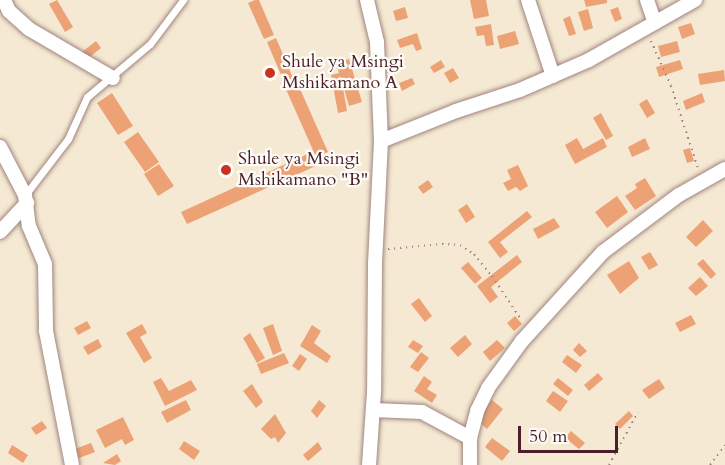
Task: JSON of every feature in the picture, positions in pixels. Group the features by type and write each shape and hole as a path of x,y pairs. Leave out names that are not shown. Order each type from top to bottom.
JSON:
{"street":[{"path":"4,0 9,11 29,29 113,78"},
{"path":"367,0 377,42 381,141 375,250 373,410 369,465"},
{"path":"528,0 553,76"},
{"path":"647,0 650,26"},
{"path":"381,141 553,76 589,60 695,0"},
{"path":"0,147 26,199 29,226 45,264 46,331 72,465"},
{"path":"470,465 470,438 477,411 488,388 529,334 603,252 679,195 725,169"},
{"path":"0,232 26,199"},
{"path":"373,410 423,412 470,438"}],"lane":[{"path":"26,199 68,139 87,97 113,78 150,44 183,0"}],"path":[{"path":"650,26 704,181"},
{"path":"375,250 442,244 460,245 474,254 492,276 529,334"},
{"path":"609,465 638,412"},
{"path":"710,465 725,445"}],"building":[{"path":"57,0 73,27 65,32 49,4"},
{"path":"259,0 274,35 264,39 248,3"},
{"path":"470,0 486,0 489,16 474,19"},
{"path":"584,0 607,0 607,3 586,7"},
{"path":"405,7 408,18 396,21 393,11"},
{"path":"618,7 622,19 615,22 610,10"},
{"path":"588,9 593,28 584,31 578,12"},
{"path":"570,16 576,34 569,36 563,19"},
{"path":"691,23 695,34 682,39 678,27"},
{"path":"491,24 494,45 486,46 484,35 477,36 475,27"},
{"path":"515,31 519,44 500,49 497,36"},
{"path":"417,33 422,49 416,51 413,44 400,48 397,40"},
{"path":"276,38 293,78 284,82 267,42"},
{"path":"96,41 101,48 87,59 82,52"},
{"path":"677,41 680,52 661,57 658,46"},
{"path":"349,59 362,102 349,106 342,82 347,111 338,113 331,75 339,73 336,62"},
{"path":"441,60 445,67 434,73 430,67"},
{"path":"680,60 683,69 659,77 656,67"},
{"path":"453,68 459,78 450,83 444,73"},
{"path":"724,70 725,81 700,85 698,74"},
{"path":"412,78 415,84 402,91 399,83"},
{"path":"297,82 328,152 316,157 285,87"},
{"path":"112,93 133,126 118,135 97,103"},
{"path":"702,93 705,102 686,110 683,101"},
{"path":"647,99 655,113 647,118 639,104"},
{"path":"601,113 613,136 606,140 593,118"},
{"path":"138,132 159,162 145,172 124,142"},
{"path":"577,138 583,149 603,138 607,147 575,164 565,145"},
{"path":"645,138 650,149 632,157 628,147"},
{"path":"690,148 694,161 687,163 683,150"},
{"path":"312,152 318,165 187,224 181,212"},
{"path":"159,164 174,186 158,196 144,174"},
{"path":"518,165 528,186 520,191 516,187 508,191 503,183 511,179 507,170"},
{"path":"645,178 656,196 635,210 625,196 637,188 635,184"},
{"path":"428,180 433,187 423,194 418,187"},
{"path":"617,196 628,212 607,228 595,212"},
{"path":"467,204 475,217 466,223 458,210"},
{"path":"527,211 532,217 500,242 508,252 500,258 488,242"},
{"path":"554,218 560,227 538,239 533,229"},
{"path":"703,220 713,231 696,247 686,237"},
{"path":"650,252 658,265 649,270 641,257"},
{"path":"517,255 522,262 491,287 498,297 490,303 477,286"},
{"path":"703,259 716,274 711,279 697,264"},
{"path":"629,261 639,278 620,294 607,275"},
{"path":"468,262 482,278 475,284 461,268"},
{"path":"700,277 708,286 696,296 688,288"},
{"path":"419,298 432,316 425,322 411,304"},
{"path":"691,315 696,324 680,332 675,323"},
{"path":"515,316 522,324 514,331 507,323"},
{"path":"87,321 91,328 78,335 74,328"},
{"path":"142,324 147,333 140,337 152,358 144,363 126,333"},
{"path":"273,324 282,351 273,355 263,328"},
{"path":"312,325 321,331 314,343 331,356 327,363 300,346"},
{"path":"250,333 265,358 257,363 243,338"},
{"path":"465,335 472,344 458,357 450,348"},
{"path":"98,339 102,347 88,355 83,347"},
{"path":"413,340 423,346 418,353 408,347"},
{"path":"497,340 505,348 490,361 483,352"},
{"path":"579,343 587,351 580,357 573,350"},
{"path":"421,352 429,358 418,372 410,367"},
{"path":"284,353 289,363 261,374 257,364"},
{"path":"300,354 307,359 299,371 292,366"},
{"path":"567,355 582,365 576,373 562,362"},
{"path":"598,373 603,379 589,391 584,385"},
{"path":"424,376 432,382 427,389 437,395 432,403 414,391"},
{"path":"161,378 169,391 191,380 197,390 165,406 153,382"},
{"path":"558,378 573,390 568,396 553,384"},
{"path":"659,379 665,388 649,399 642,390"},
{"path":"252,384 263,402 256,408 243,391"},
{"path":"553,391 568,401 560,412 546,401"},
{"path":"186,400 191,410 167,423 161,412"},
{"path":"319,400 326,406 317,418 311,411"},
{"path":"492,400 503,409 487,429 476,419"},
{"path":"629,411 633,416 620,429 615,424"},
{"path":"275,414 286,433 278,443 275,437 271,439 261,429"},
{"path":"123,417 134,440 125,445 122,439 105,448 96,430"},
{"path":"42,421 47,428 36,435 31,428"},
{"path":"571,431 585,443 579,449 565,438"},
{"path":"492,438 510,451 502,461 485,447"},
{"path":"184,441 200,451 194,460 179,449"},
{"path":"318,442 322,449 308,461 303,455"},
{"path":"91,443 95,452 79,458 75,449"},
{"path":"12,445 28,455 23,463 8,453"},
{"path":"117,454 121,461 115,465 103,463"}],"place":[{"name":"Shule ya Msingi Mshikamano A","path":"270,73"},
{"name":"Shule ya Msingi Mshikamano \"B\"","path":"226,170"}]}
